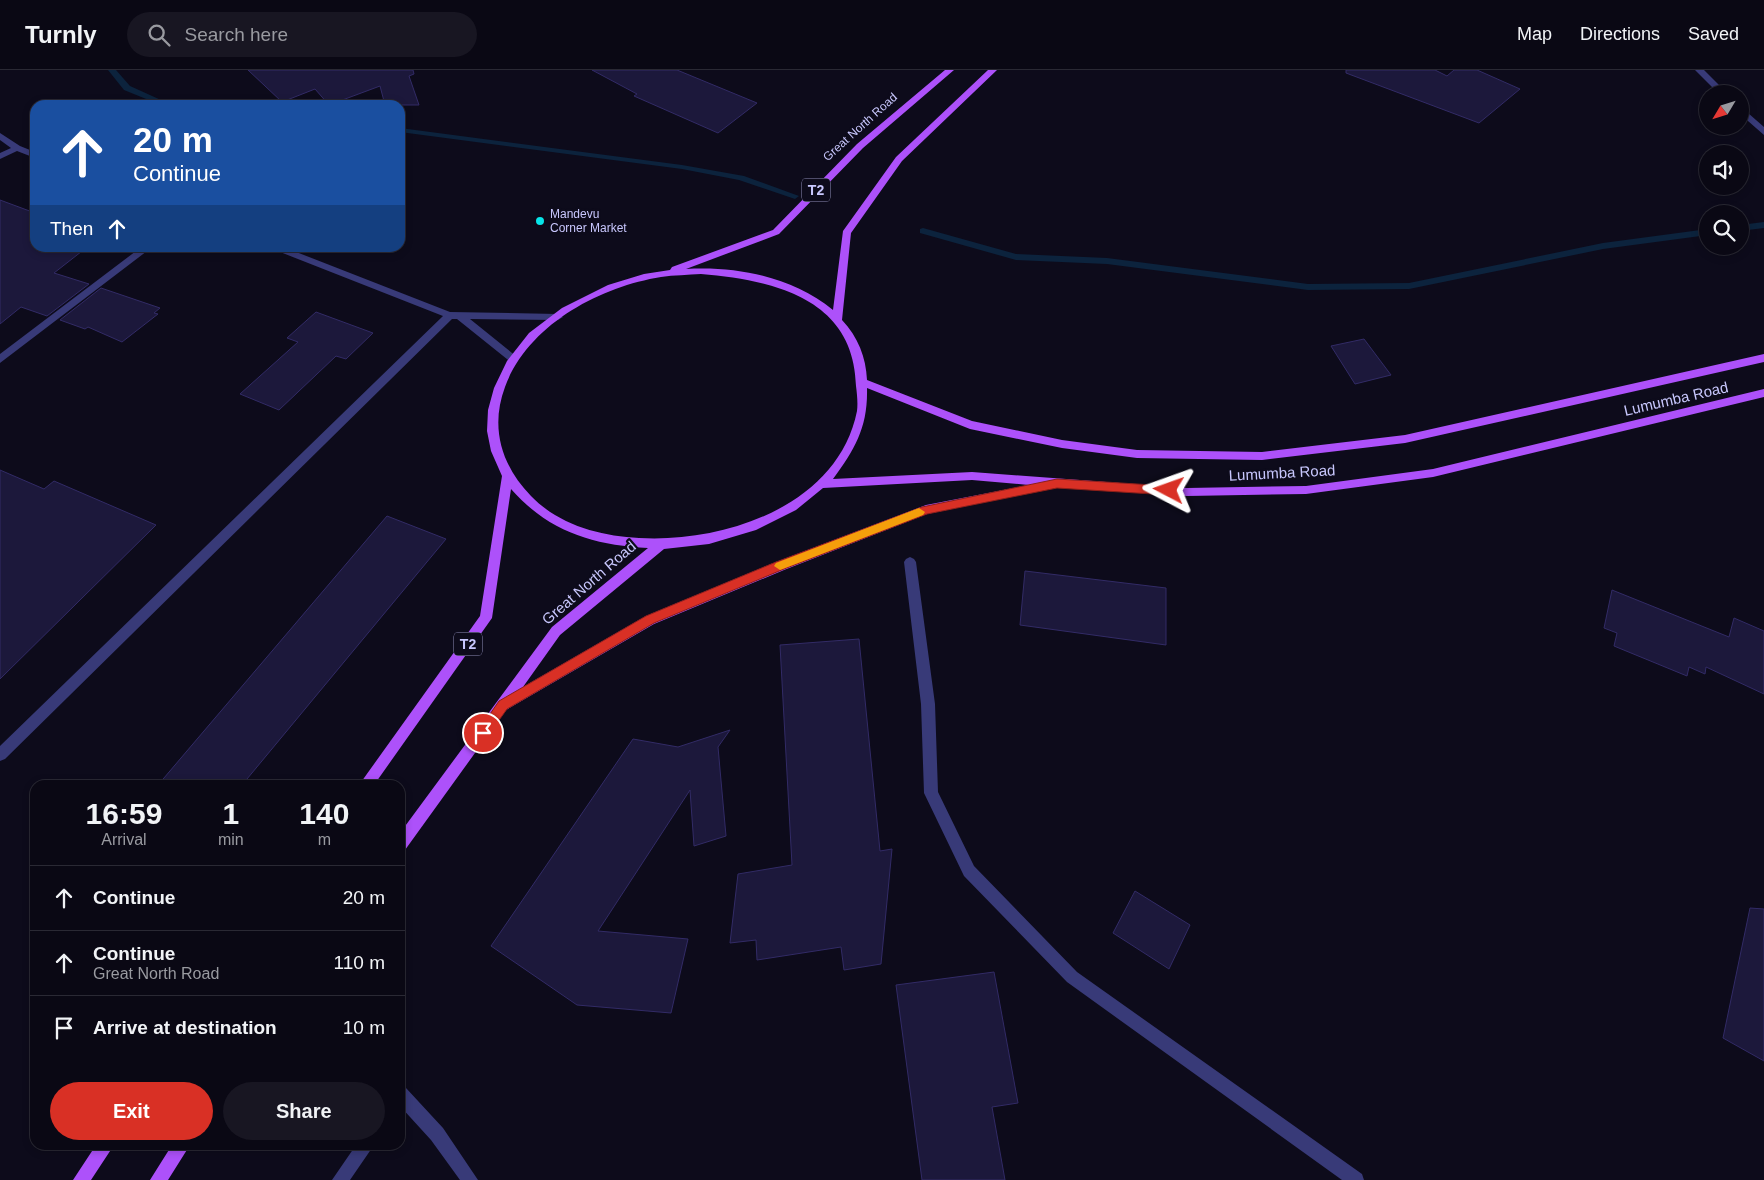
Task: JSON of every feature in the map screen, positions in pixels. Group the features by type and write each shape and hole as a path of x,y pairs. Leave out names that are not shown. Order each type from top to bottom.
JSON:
{"main road":[{"name":"Great North Road","path":"661,274 776,232 860,146 950,70"},
{"path":"837,320 846,233 899,159 994,70"},
{"path":"710,272 740,275 778,284 811,299 837,320 858,349 865,383 865,398 860,427 845,456 822,484 790,508 751,527 708,539 662,544 628,542 597,537 567,527 542,513 522,496 507,477 493,444 492,427 497,393 513,360 540,329 558,316 596,295 661,274 710,272"},
{"name":"Lumumba Road","path":"865,383 970,425 1062,444 1137,454 1262,456 1405,439 1764,358"},
{"name":"Lumumba Road","path":"822,484 972,476 1057,484 1187,492 1306,490 1433,473 1764,393"},
{"name":"T2","path":"370,780 486,618 507,477"},
{"path":"503,705 650,620 780,566 926,510 1057,484"},
{"name":"Great North Road","path":"405,838 556,631 662,544"},
{"path":"81,1180 102,1150"},
{"path":"158,1180 179,1150"}],"street":[{"path":"1699,70 1715,85"},
{"path":"1749,118 1764,132"},
{"path":"0,136 17,148 30,153"},
{"path":"0,156 17,148"},
{"path":"0,359 141,252"},
{"path":"288,252 432,310 455,315 558,316"},
{"path":"455,315 513,360"},
{"path":"0,755 455,315"},
{"path":"910,562 928,704 931,793 969,871 1072,977 1356,1180"},
{"path":"405,1101 437,1134 470,1180"},
{"path":"340,1180 362,1150"}],"building":[{"path":"248,70 413,70 414,74 409,76 419,105 405,105 405,100 384,100 380,86 342,100 325,100 315,89 287,100 280,100"},
{"path":"592,70 677,70 757,103 718,133 634,96 637,94"},
{"path":"1346,70 1435,70 1447,76 1454,70 1477,70 1520,89 1479,123 1346,73"},
{"path":"0,200 30,211 30,252 81,252 54,273 89,284 47,316 21,307 0,324"},
{"path":"101,288 160,308 154,313 158,314 122,342 88,327 85,329 60,320"},
{"path":"316,312 373,333 346,359 336,356 279,410 240,394 298,342 287,338"},
{"path":"1364,339 1391,375 1355,384 1331,346"},
{"path":"0,470 44,489 54,481 156,525 0,679"},
{"path":"387,516 446,539 246,780 162,780"},
{"path":"1025,571 1166,588 1166,645 1020,625"},
{"path":"1612,590 1729,637 1734,618 1764,631 1764,694 1706,667 1705,674 1689,667 1687,676 1614,646 1617,633 1604,628"},
{"path":"859,639 880,851 892,849 881,964 844,970 841,947 757,960 756,940 730,943 738,874 792,865 780,645"},
{"path":"730,730 718,747 726,836 694,846 690,790 598,931 688,939 671,1013 577,1005 491,946 633,739 678,747"},
{"path":"1135,891 1190,925 1169,969 1113,933"},
{"path":"1750,908 1764,909 1764,1061 1723,1038"},
{"path":"994,972 1018,1103 992,1107 1005,1180 922,1180 896,985"}],"waterway":[{"path":"112,70 127,88 156,100"},
{"path":"405,130 682,167 741,178 795,196"},
{"path":"1749,227 1764,225"},
{"path":"923,231 1016,257 1107,261 1308,287 1409,286 1603,246 1699,233"}],"slow traffic":[{"path":"780,566 919,512"}],"place":[{"name":"Mandevu Corner Market","path":"540,221"}],"route":[{"path":"483,733 503,705 650,620 780,566 926,510 978,498 1057,484 1169,490"}]}
